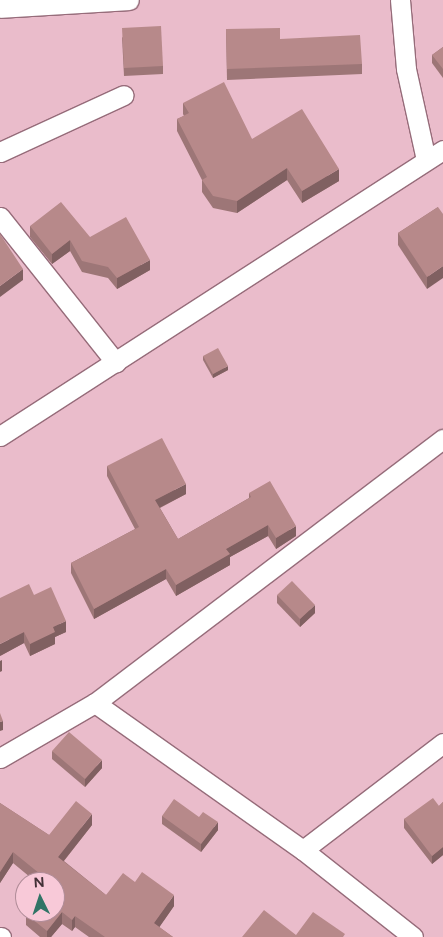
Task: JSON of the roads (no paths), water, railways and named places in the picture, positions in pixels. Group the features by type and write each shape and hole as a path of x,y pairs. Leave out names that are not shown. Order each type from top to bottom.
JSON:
{"street":[{"path":"0,8 129,0"},
{"path":"400,0 406,69 426,160"},
{"path":"0,152 124,95"},
{"path":"0,436 116,363 443,150"},
{"path":"0,217 116,363"},
{"path":"0,758 95,703 443,439"},
{"path":"95,703 303,850 412,937"},
{"path":"303,850 443,742"}]}
